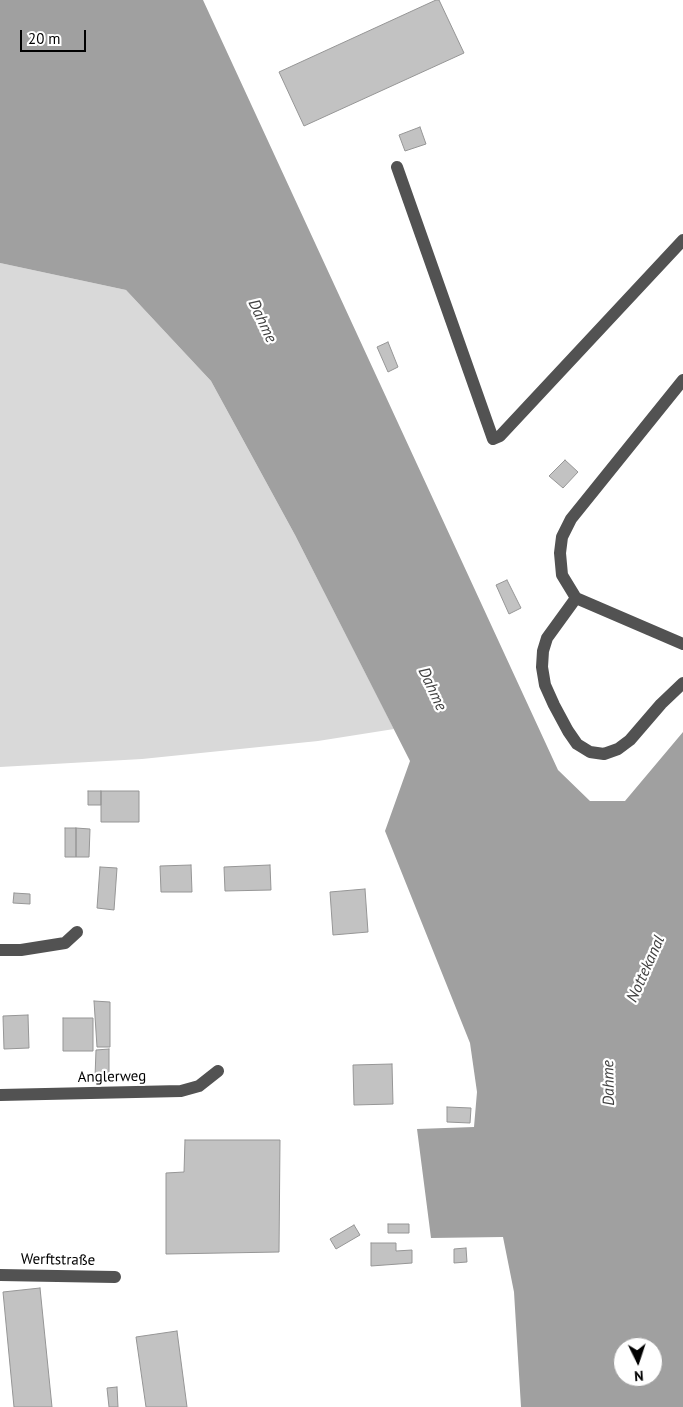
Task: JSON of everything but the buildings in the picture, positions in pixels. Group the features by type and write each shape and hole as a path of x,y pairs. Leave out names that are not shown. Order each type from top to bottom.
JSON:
{"street":[{"path":"398,167 493,439 500,436 683,240"},
{"path":"678,642 576,598 562,574 562,537 571,519 683,380"},
{"path":"576,598 547,638 543,651 542,667 546,685 554,705 577,744 590,752 604,754 618,749 683,683"},
{"path":"0,950 21,950 65,943 77,932"},
{"name":"Anglerweg","path":"0,1095 181,1091 199,1086 218,1071"},
{"name":"Werftstraße","path":"0,1275 115,1277"}],"shaded area":[{"path":"0,263 126,290 211,381 295,535 394,729 318,741 142,759 0,767"}],"water":[{"path":"0,0 203,0 558,770 590,801 625,801 683,732 683,1407 521,1407 514,1292 503,1237 431,1238 417,1129 474,1127 477,1092 470,1043 385,831 410,761 295,535 211,381 126,290 0,263"}],"water label":[{"name":"Dahme","path":"262,321"},
{"name":"Dahme","path":"432,689"},
{"name":"Nottekanal","path":"646,969"},
{"name":"Dahme","path":"609,1083"}]}
